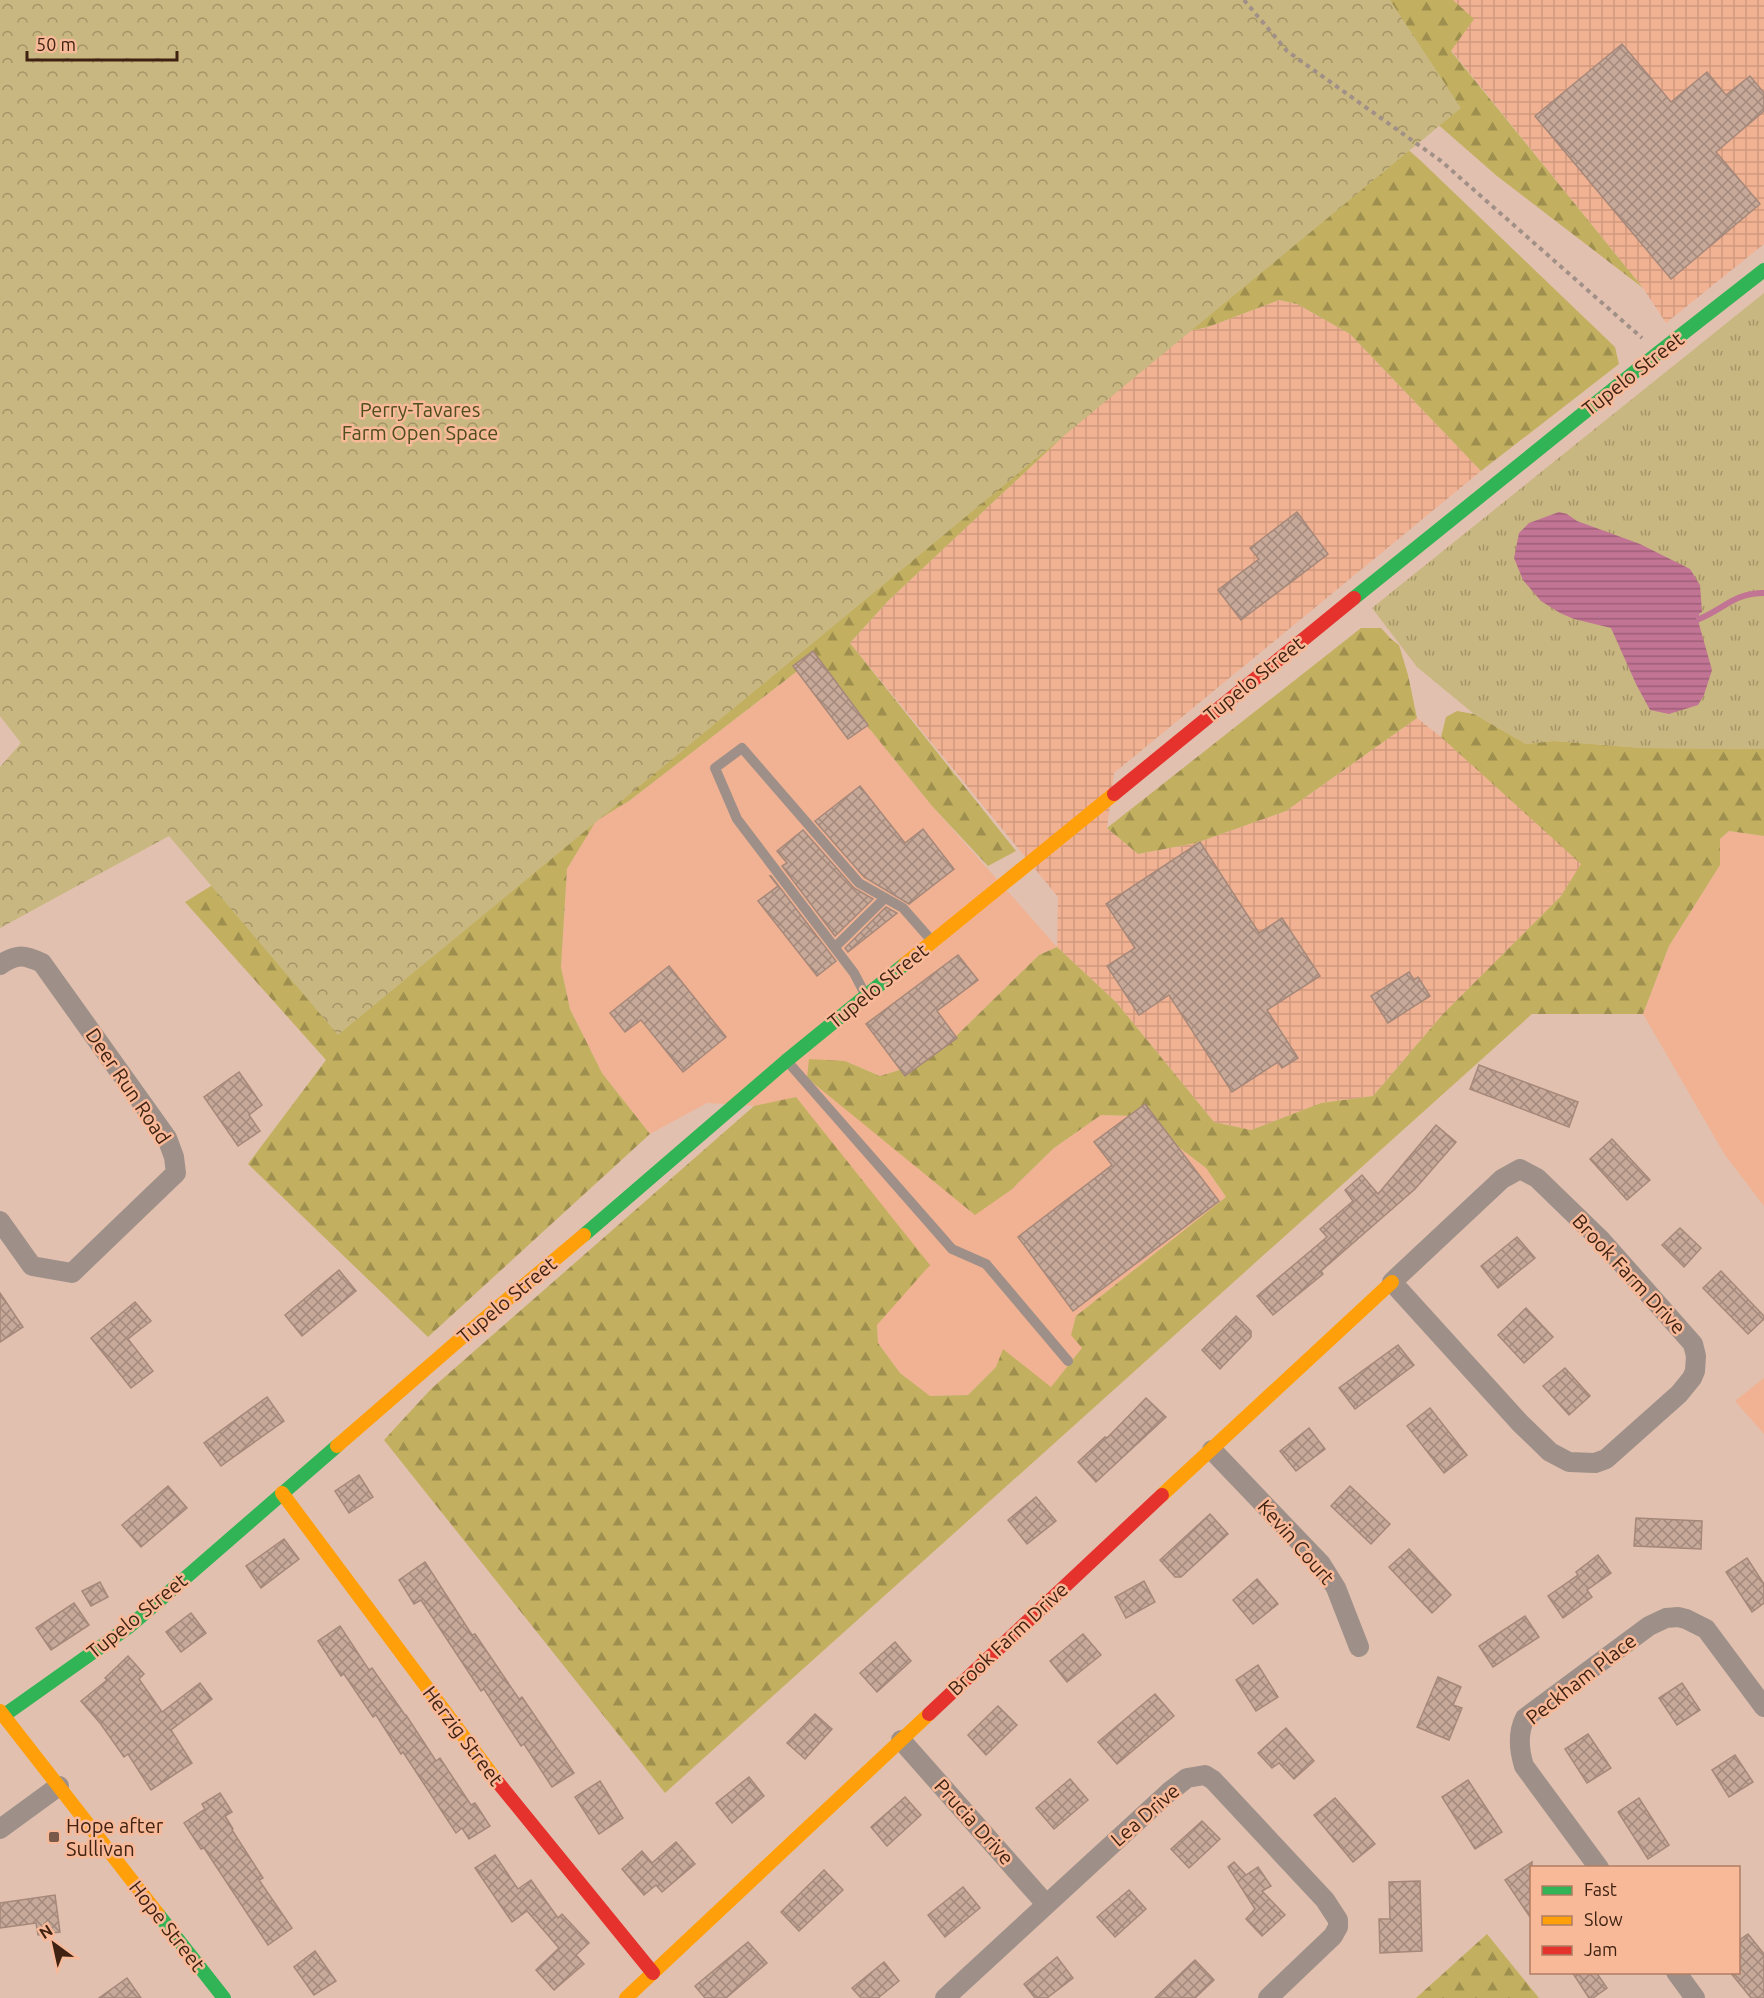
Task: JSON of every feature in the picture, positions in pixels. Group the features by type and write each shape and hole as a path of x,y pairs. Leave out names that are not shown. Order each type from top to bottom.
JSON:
{"main road":[{"name":"Tupelo Street","path":"1,1715 130,1626 282,1492 786,1061 1658,353 1764,270"},
{"name":"Brook Farm Drive","path":"626,1998 1112,1541 1392,1282"},
{"name":"Herzig Street","path":"282,1492 508,1796 653,1973"},
{"name":"Hope Street","path":"1,1715 224,1998"}],"street":[{"name":"Deer Run Road","path":"0,965 10,958 27,956 42,963 167,1138 174,1157 176,1173 72,1273 32,1266 0,1221"},
{"name":"Brook Farm Drive","path":"1520,1169 1537,1178 1602,1241 1688,1337 1693,1344 1696,1356 1695,1371 1679,1394 1614,1454 1595,1463 1569,1462 1550,1452 1520,1423 1392,1282 1502,1179 1520,1169"},
{"name":"Kevin Court","path":"1212,1450 1321,1564 1336,1588 1359,1647"},
{"name":"Peckham Place","path":"1598,1866 1524,1766 1520,1752 1519,1730 1525,1719 1649,1626 1666,1618 1686,1619 1706,1629 1764,1707"},
{"name":"Prucia Drive","path":"901,1740 1046,1904"},
{"name":"Lea Drive","path":"954,1995 1046,1904 1169,1792 1187,1778 1205,1775 1213,1780 1314,1887 1338,1920 1338,1927 1333,1936 1268,1998"},
{"path":"0,1829 59,1786"},
{"path":"1677,1974 1695,1998"}],"lane":[{"path":"866,996 854,973 738,819 715,768 742,748 859,884 903,908 933,941"},
{"path":"835,947 885,898"},
{"path":"786,1061 952,1249 986,1264 1068,1361"}],"path":[{"path":"1245,0 1287,51 1441,161 1658,353"}],"shaded area":[{"path":"1453,0 1764,0 1764,244 1666,323 1643,288 1451,50 1473,19"},
{"path":"1279,300 1297,304 1350,334 1481,471 1114,773 1107,828 1138,854 1196,843 1286,811 1417,718 1582,864 1561,896 1443,1014 1373,1096 1321,1103 1251,1130 1214,1122 1116,1002 1057,947 1058,897 850,643 888,601 1171,335 1208,327"},
{"path":"1559,512 1640,544 1690,569 1700,585 1702,612 1699,614 1699,624 1712,670 1704,695 1698,705 1669,714 1650,710 1611,628 1574,619 1560,613 1541,601 1523,580 1514,558 1519,533 1529,523"},
{"path":"813,659 932,806 1057,947 1039,955 950,1042 919,1064 880,1076 845,1061 1011,1190 1054,1148 1101,1115 1138,1116 1206,1168 1226,1197 1076,1316 1082,1348 1051,1388 996,1367 968,1395 930,1396 900,1373 878,1343 877,1325 754,1106 707,1103 650,1134 602,1073 570,1009 561,967 567,869 596,821 629,801"},
{"path":"1729,831 1764,836 1764,1206 1725,1155 1643,1014 1669,946 1720,865 1720,839"},
{"path":"1764,1378 1764,1434 1735,1401"}],"green space":[{"name":"Perry-Tavares Farm Open Space","path":"0,0 1238,0 1421,161 1615,347 1619,364 1481,471 1350,334 1297,304 1279,300 1208,327 1171,335 888,601 850,643 1016,851 988,866 932,806 813,659 629,801 596,821 567,869 561,967 570,1009 602,1073 650,1134 428,1337 248,1164 326,1060 185,902 279,844"},
{"name":"Perry-Tavares Farm Open Space","path":"0,0 1390,0 1461,108 338,1035 169,836 0,928 0,767 21,743 0,716"},
{"path":"1302,0 1453,0 1474,19 1451,51 1643,288 1497,176 1371,66"},
{"path":"1764,293 1764,749 1642,748 1554,741 1526,744 1474,714 1417,667 1372,608"},
{"path":"1361,628 1381,628 1399,645 1417,718 1286,811 1196,843 1138,854 1107,828"},
{"path":"1457,711 1474,714 1526,744 1554,741 1642,748 1764,749 1764,836 1729,831 1720,839 1720,865 1669,946 1643,1014 1532,1014 665,1793 384,1440 431,1389 754,1106 796,1097 930,1265 877,1325 878,1343 900,1373 930,1396 968,1395 996,1367 1003,1349 1051,1387 1082,1348 1071,1335 1076,1316 1226,1197 1206,1168 1138,1116 1101,1115 1054,1148 1011,1190 975,1215 807,1078 809,1059 845,1061 880,1076 919,1064 950,1042 1039,955 1057,947 1116,1002 1214,1122 1251,1130 1321,1103 1373,1096 1443,1014 1561,896 1581,864 1441,737 1446,717"},
{"path":"1487,1934 1539,1998 1416,1998"}],"building":[{"path":"1622,44 1671,102 1707,72 1726,95 1750,76 1764,93 1764,111 1716,152 1760,204 1671,279 1535,116"},
{"path":"1297,512 1328,554 1241,620 1218,590 1259,559 1250,548"},
{"path":"813,651 868,725 848,739 793,666"},
{"path":"860,786 905,843 923,829 954,869 909,904 864,877 815,821"},
{"path":"803,830 854,888 873,899 835,936 782,866 787,863 777,851"},
{"path":"1200,842 1259,933 1282,918 1320,976 1267,1010 1298,1058 1282,1068 1278,1062 1232,1092 1169,995 1139,1015 1107,966 1135,948 1106,904"},
{"path":"771,876 836,961 817,976 758,901 778,886"},
{"path":"886,907 897,913 848,952 845,948"},
{"path":"958,955 978,980 937,1011 957,1038 905,1076 866,1024"},
{"path":"669,966 726,1037 683,1072 641,1020 625,1032 610,1013"},
{"path":"1409,972 1414,980 1418,977 1430,996 1388,1023 1371,996"},
{"path":"1479,1065 1578,1102 1569,1127 1470,1089"},
{"path":"239,1072 262,1105 249,1115 260,1131 238,1146 204,1097"},
{"path":"1145,1104 1219,1201 1073,1311 1018,1237 1112,1165 1094,1142"},
{"path":"1436,1125 1456,1142 1415,1189 1321,1271 1323,1274 1273,1315 1257,1296 1327,1237 1320,1229 1353,1201 1345,1190 1362,1175 1378,1194"},
{"path":"1612,1139 1650,1180 1627,1200 1590,1159"},
{"path":"1680,1228 1701,1248 1684,1267 1662,1245"},
{"path":"1517,1237 1535,1258 1498,1288 1481,1266"},
{"path":"339,1270 356,1291 302,1336 285,1315"},
{"path":"1721,1271 1764,1316 1764,1319 1748,1334 1703,1288"},
{"path":"0,1293 23,1327 0,1342"},
{"path":"135,1302 151,1321 128,1339 153,1371 131,1388 91,1338"},
{"path":"1526,1308 1553,1337 1524,1363 1498,1335"},
{"path":"1236,1316 1251,1331 1251,1337 1220,1369 1202,1350"},
{"path":"1398,1345 1414,1365 1355,1409 1339,1388"},
{"path":"1565,1368 1590,1396 1569,1415 1543,1386"},
{"path":"267,1397 284,1421 221,1466 204,1443"},
{"path":"1146,1398 1166,1417 1096,1482 1078,1462 1105,1437 1107,1438"},
{"path":"1430,1408 1467,1455 1444,1473 1407,1426"},
{"path":"1309,1428 1325,1449 1296,1471 1280,1451"},
{"path":"359,1475 373,1497 349,1513 335,1491"},
{"path":"168,1486 187,1508 141,1547 122,1525"},
{"path":"1350,1486 1390,1524 1371,1544 1331,1506"},
{"path":"1036,1497 1056,1521 1027,1544 1008,1520"},
{"path":"1210,1514 1228,1534 1181,1577 1175,1577 1160,1560"},
{"path":"1636,1518 1702,1521 1701,1549 1634,1546"},
{"path":"284,1539 299,1559 261,1588 246,1566"},
{"path":"1409,1549 1451,1595 1432,1613 1389,1567"},
{"path":"1598,1555 1611,1573 1587,1590 1592,1597 1563,1618 1548,1596 1578,1575 1576,1572"},
{"path":"1747,1558 1764,1584 1764,1603 1752,1612 1726,1572"},
{"path":"425,1562 472,1635 475,1634 519,1699 522,1697 574,1773 552,1787 524,1744 521,1746 484,1689 481,1691 421,1600 414,1604 399,1580"},
{"path":"1257,1579 1278,1604 1253,1624 1233,1600"},
{"path":"1144,1581 1155,1602 1126,1618 1115,1597"},
{"path":"100,1582 108,1597 91,1606 82,1591"},
{"path":"74,1603 89,1625 51,1650 36,1628"},
{"path":"191,1613 206,1633 181,1652 166,1632"},
{"path":"1525,1616 1539,1637 1493,1667 1479,1646"},
{"path":"340,1626 369,1670 372,1668 406,1715 436,1761 440,1758 471,1805 475,1803 490,1826 469,1839 462,1828 456,1833 403,1752 401,1754 376,1715 373,1717 344,1674 341,1676 318,1641"},
{"path":"1083,1634 1101,1655 1067,1682 1050,1661"},
{"path":"895,1642 911,1661 877,1692 860,1673"},
{"path":"128,1656 144,1674 139,1679 162,1712 200,1683 212,1699 171,1730 192,1763 151,1790 128,1754 124,1757 81,1701 107,1680 105,1678"},
{"path":"1258,1665 1278,1697 1256,1711 1236,1680"},
{"path":"1438,1677 1461,1687 1453,1705 1462,1708 1449,1740 1417,1727"},
{"path":"1682,1683 1700,1710 1677,1725 1659,1698"},
{"path":"1155,1694 1174,1716 1117,1764 1098,1742"},
{"path":"998,1706 1017,1725 986,1755 968,1735"},
{"path":"815,1714 832,1729 805,1759 787,1743"},
{"path":"1286,1728 1314,1761 1294,1779 1279,1763 1272,1768 1258,1753"},
{"path":"1588,1734 1611,1768 1587,1783 1565,1749"},
{"path":"1735,1755 1753,1782 1729,1797 1712,1770"},
{"path":"749,1777 764,1796 732,1823 716,1803"},
{"path":"1070,1779 1088,1800 1054,1829 1036,1808"},
{"path":"1468,1780 1502,1832 1475,1849 1442,1797"},
{"path":"600,1781 623,1818 599,1834 575,1797"},
{"path":"220,1793 232,1812 225,1816 232,1830 263,1878 259,1880 292,1928 268,1945 204,1848 201,1849 184,1823 205,1809 202,1804"},
{"path":"905,1797 921,1815 887,1846 871,1827"},
{"path":"1335,1798 1375,1844 1353,1862 1314,1815"},
{"path":"1639,1798 1669,1845 1648,1859 1618,1812"},
{"path":"1202,1821 1220,1839 1189,1868 1171,1849"},
{"path":"676,1842 695,1864 662,1892 656,1885 644,1895 622,1869 642,1851 652,1863"},
{"path":"495,1855 518,1889 531,1880 558,1918 562,1914 589,1943 576,1955 584,1964 554,1990 536,1970 559,1948 527,1911 512,1922 475,1868"},
{"path":"1234,1862 1246,1875 1258,1867 1271,1886 1262,1891 1285,1915 1262,1936 1246,1919 1255,1909 1228,1867"},
{"path":"1532,1862 1530,1866 1530,1917 1505,1880"},
{"path":"824,1870 843,1890 799,1931 781,1912"},
{"path":"1420,1881 1422,1951 1380,1953 1379,1919 1390,1919 1389,1882"},
{"path":"963,1887 980,1908 945,1937 928,1915"},
{"path":"1129,1890 1146,1909 1115,1937 1097,1917"},
{"path":"55,1895 60,1932 38,1935 36,1923 0,1928 0,1903"},
{"path":"1748,1934 1764,1954 1764,1998 1751,1998 1732,1974 1740,1974 1740,1940"},
{"path":"748,1942 767,1963 726,1998 705,1998 695,1986"},
{"path":"315,1951 336,1981 314,1995 294,1967"},
{"path":"1057,1957 1073,1978 1047,1998 1035,1998 1024,1984"},
{"path":"1195,1960 1214,1980 1195,1998 1155,1998"},
{"path":"884,1962 899,1981 878,1998 861,1998 852,1988"},
{"path":"1573,1974 1597,1974 1607,1988 1593,1998 1589,1998"},
{"path":"127,1978 141,1998 99,1998"}],"waterway":[{"path":"1699,619 1737,599 1764,593"}],"traffic: fast":[{"path":"1354,598 1764,270"},
{"path":"584,1235 786,1061 905,964"},
{"path":"3,1716 130,1626 337,1446"},
{"path":"158,1914 224,1998"}],"traffic: slow":[{"path":"905,964 1114,794"},
{"path":"337,1446 584,1235"},
{"path":"1162,1495 1392,1282"},
{"path":"282,1493 496,1780"},
{"path":"0,1711 158,1914"},
{"path":"626,1998 929,1714"}],"traffic: jam":[{"path":"1114,794 1354,598"},
{"path":"929,1714 1162,1495"},
{"path":"496,1780 653,1973"}],"place":[{"name":"Hope after Sullivan","path":"54,1837"}]}
